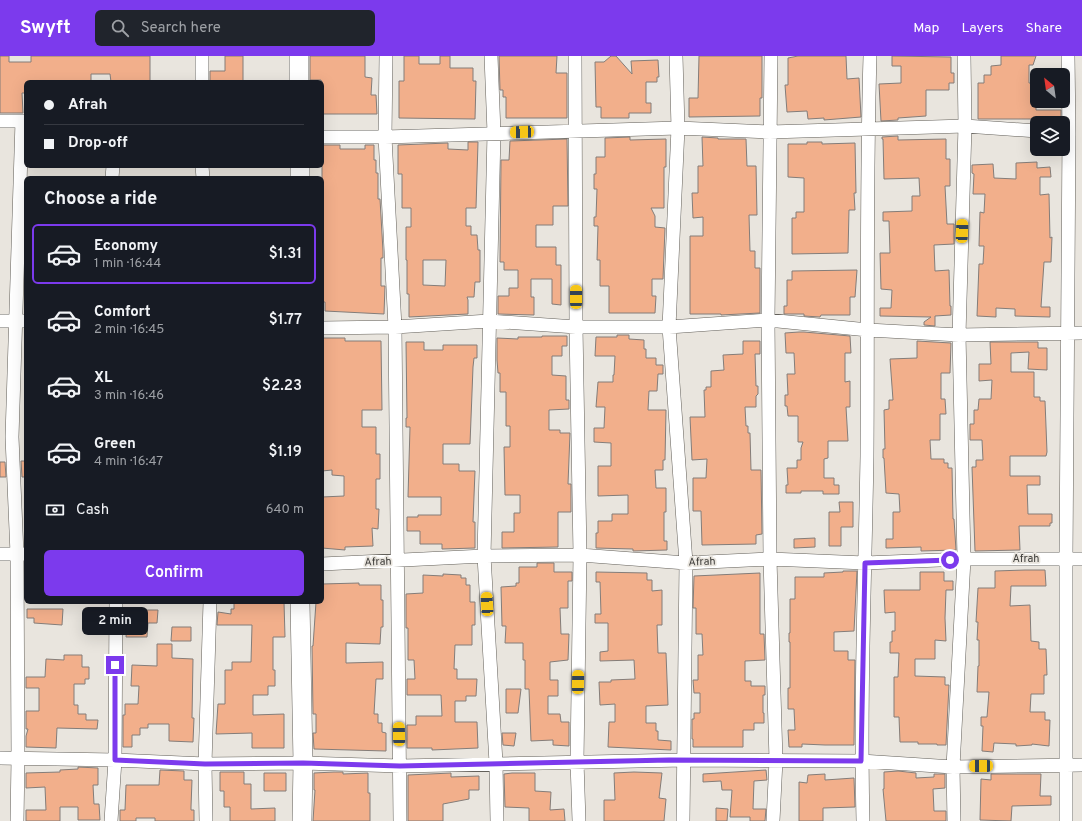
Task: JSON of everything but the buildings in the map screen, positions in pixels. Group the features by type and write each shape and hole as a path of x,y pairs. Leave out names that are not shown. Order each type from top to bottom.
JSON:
{"street":[{"path":"202,56 202,80"},
{"path":"300,56 300,80"},
{"path":"386,56 385,137 395,327 400,821"},
{"path":"491,56 494,133 484,556 496,763 497,821"},
{"path":"575,56 576,327 580,555 577,761 579,821"},
{"path":"676,56 678,128 669,327 686,563 683,821"},
{"path":"771,56 768,320 770,559 776,760 773,821"},
{"path":"863,821 861,761 868,330 868,129 870,56"},
{"path":"954,821 953,767 964,559 959,335 965,126 964,56"},
{"path":"1066,821 1066,559 1071,133 1068,56"},
{"path":"0,121 24,121 21,321 12,437 21,554 16,821"},
{"path":"324,137 385,137 678,128 770,132 965,126 1030,131"},
{"path":"324,328 395,327 489,321 576,327 669,327 768,320 868,330 959,335 1082,333"},
{"path":"0,321 21,321"},
{"path":"0,554 21,554"},
{"name":"Afrah","path":"324,564 484,556 580,555 686,563 770,559 865,563 964,559 1082,559"},
{"path":"110,821 115,760 116,604"},
{"path":"206,821 205,764 210,604"},
{"path":"300,604 303,763 302,821"},
{"path":"0,758 115,760 205,764 303,763 400,766 577,761 684,760 861,761 953,767 1082,765"}],"route":[{"path":"115,665 115,760 205,764 303,763 400,766 669,760 861,761 865,563 950,560"}]}
